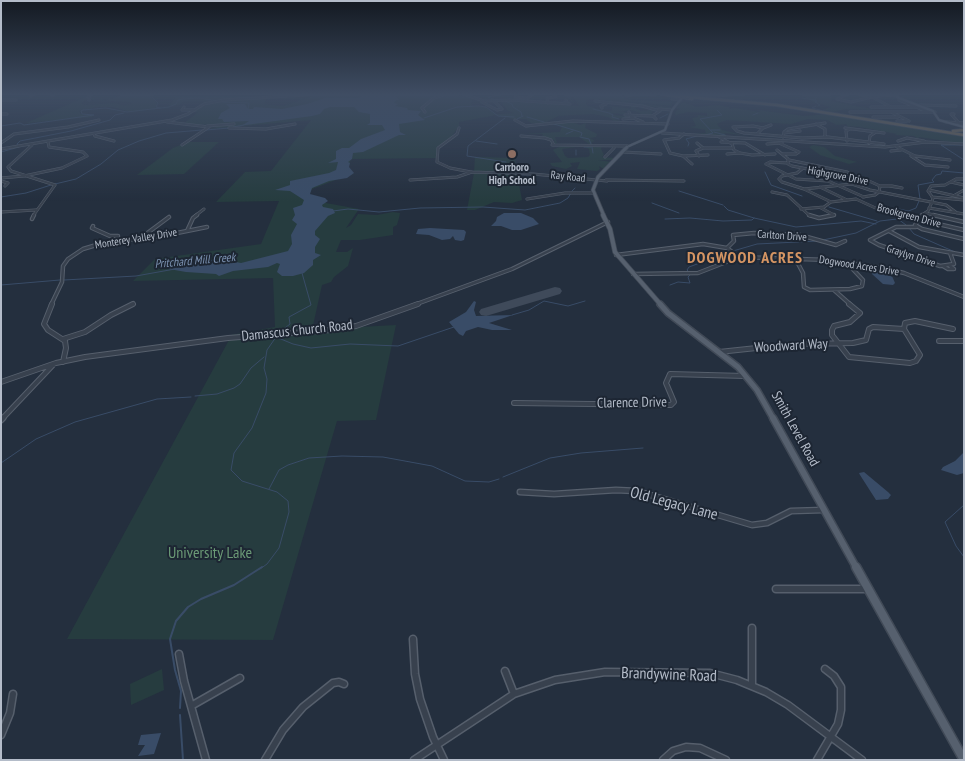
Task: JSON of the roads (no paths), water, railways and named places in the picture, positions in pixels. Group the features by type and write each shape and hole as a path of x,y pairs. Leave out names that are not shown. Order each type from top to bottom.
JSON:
{"highway":[{"path":"925,130 964,132"},
{"path":"938,130 964,132"}],"main road":[{"path":"594,193 596,180 629,147 664,130"},
{"name":"Smith Level Road","path":"594,193 608,222 612,247 616,254 672,317 719,352 746,376 766,406 964,760"}],"street":[{"path":"1,143 14,134 49,130"},
{"path":"1,149 119,130"},
{"path":"182,145 189,142 203,130"},
{"name":"Ray Road","path":"458,130 457,134 438,147 437,162 454,170 536,174 601,181 676,181"},
{"path":"737,130 740,132 783,137 825,136 884,144"},
{"path":"757,139 757,134 761,130"},
{"path":"783,137 787,130"},
{"path":"824,130 827,144"},
{"path":"846,140 846,131 849,130"},
{"path":"854,130 884,133"},
{"path":"784,133 800,131"},
{"path":"662,132 782,142 862,146 897,147 926,142"},
{"path":"869,143 870,136 876,132"},
{"path":"94,134 95,136 114,141"},
{"path":"684,134 679,138 664,140 672,154 683,156 708,155"},
{"path":"523,135 549,139 553,145 620,146 661,154"},
{"path":"719,136 740,153"},
{"path":"898,141 907,138 926,142 964,144"},
{"path":"1,180 66,167 87,156 83,152 49,147 48,142"},
{"path":"721,142 747,144 765,155"},
{"path":"767,144 782,142 796,149 798,153"},
{"path":"860,142 862,146"},
{"path":"697,143 703,148"},
{"path":"666,144 673,144"},
{"path":"32,145 8,167 11,171 24,176 55,185 36,210 32,219"},
{"path":"605,157 614,148 613,146"},
{"path":"897,147 913,155 950,160"},
{"path":"699,156 696,151 703,148 733,148"},
{"name":"Highgrove Drive","path":"777,150 788,162 802,169 869,181 879,186 879,192 875,196 831,202 821,208 801,209"},
{"path":"891,151 903,150"},
{"path":"728,154 775,154"},
{"path":"781,154 803,154"},
{"path":"913,155 911,156 926,167 948,167"},
{"path":"683,156 692,164"},
{"path":"855,178 847,172 788,162 766,163 796,179 824,180 864,197"},
{"path":"802,169 797,173 780,176 779,178 782,182 804,189 831,202"},
{"path":"410,180 430,177 457,177 472,172"},
{"path":"929,190 932,186 964,179"},
{"path":"1,180 8,183 5,186"},
{"path":"951,182 964,185"},
{"path":"804,189 836,184 854,184 879,192 950,206 957,213"},
{"path":"879,186 889,186"},
{"path":"820,187 848,200"},
{"path":"929,190 955,195 964,199"},
{"path":"929,190 932,202 925,213 917,220 916,227 964,239"},
{"path":"955,195 964,190"},
{"path":"772,192 786,195 814,218 834,215 821,208"},
{"path":"527,199 565,193 594,193"},
{"path":"932,197 964,199"},
{"name":"Brookgreen Drive","path":"856,199 882,211 964,230"},
{"path":"929,208 964,214"},
{"path":"187,231 193,218 204,209"},
{"path":"1,212 36,210"},
{"path":"925,213 964,222"},
{"path":"140,238 169,217"},
{"name":"Damascus Church Road","path":"1,382 56,363 224,339 331,330 356,326 511,269 608,222"},
{"path":"93,226 92,228 110,236 118,236 115,241"},
{"name":"Graylyn Drive","path":"916,227 899,226 870,240 879,245 953,270 950,266 954,263 950,253"},
{"name":"Monterey Valley Drive","path":"63,339 48,330 44,324 62,282 63,266 70,257 80,251 115,241 207,227"},
{"path":"889,231 917,246 964,255"},
{"name":"Carlton Drive","path":"727,248 734,241 733,235 754,233 800,236 836,245 845,241"},
{"path":"616,254 700,244 727,248 739,257"},
{"name":"Dogwood Acres Drive","path":"633,274 698,273 739,257 795,258 847,262 904,273 938,284 964,296"},
{"path":"795,258 803,273 805,289 834,290 855,288 863,284 863,280 847,262"},
{"name":"Woodward Way","path":"834,290 860,314 850,322 832,328 832,334 838,343"},
{"path":"63,362 66,348 63,339 85,332 111,315 133,304"},
{"path":"838,343 846,354 855,359 913,362 919,359 920,355 904,329 905,323 915,321 953,329"},
{"path":"838,343 862,342 868,338 869,329 873,327 904,329"},
{"path":"938,342 964,341"},
{"name":"Woodward Way","path":"719,352 794,344 838,343"},
{"path":"1,420 56,363"},
{"name":"Clarence Drive","path":"514,404 671,405 674,402 666,383 670,374 746,376"},
{"name":"Old Legacy Lane","path":"520,492 554,494 616,490 637,491 752,525 766,523 791,511 824,510"},
{"path":"776,589 868,589"},
{"path":"752,628 752,686"},
{"path":"413,639 414,667 420,699 444,760"},
{"path":"179,654 206,760"},
{"path":"817,760 840,717 841,691 837,680 825,669"},
{"path":"505,671 514,694"},
{"name":"Brandywine Road","path":"414,760 514,694 555,680 605,672 710,674 752,686 788,704 862,760"},
{"path":"191,706 240,678"},
{"path":"265,760 283,730 303,707 333,683 339,682 344,684"},
{"path":"1,735 10,713 13,694"},
{"path":"663,760 673,751 686,747 700,748 726,760"}],"water":[{"path":"385,130 400,130 400,132 406,135 399,135 363,152 353,153 352,159 348,162 350,163 349,167 354,173 347,178 329,181 312,188 310,194 325,198 328,201 322,205 323,207 333,209 335,213 328,216 315,231 315,235 320,239 315,247 315,253 321,255 313,260 313,265 304,273 282,276 277,272 280,264 277,263 268,267 233,271 219,276 216,274 169,269 175,264 221,259 241,263 288,251 292,244 291,235 297,224 292,220 295,215 293,208 302,205 304,200 290,191 275,190 290,185 290,181 336,170 338,162 328,163 336,159 336,151 342,148 349,148 361,139"},
{"path":"504,213 521,213 533,218 539,224 521,230 491,226 497,217"},
{"path":"418,229 464,230 466,232 464,240 461,241 455,240 453,236 450,239 442,240 429,235 416,234"},
{"path":"870,266 889,269 895,283 893,285 883,284 872,274"},
{"path":"474,301 476,302 474,310 476,316 513,315 489,323 512,330 492,330 478,327 466,331 463,336 459,334 449,322 466,312"},
{"path":"964,452 964,473 957,475 941,470 955,461"},
{"path":"864,472 891,495 888,499 876,500 859,473"},
{"path":"161,733 154,754 138,756 145,745 138,745 141,735"}],"waterway":[{"path":"18,146 17,144 20,141 76,130"},
{"path":"55,184 76,179 101,164 118,150 139,141 166,133 202,130"},
{"path":"206,130 212,130"},
{"path":"490,130 468,146 467,156 506,162"},
{"path":"572,130 582,133 581,136"},
{"path":"705,135 713,133 710,130"},
{"path":"711,130 720,130"},
{"path":"566,134 573,131"},
{"path":"714,132 725,135"},
{"path":"688,146 689,143 686,139 697,136"},
{"path":"580,137 589,139 591,144"},
{"path":"476,141 497,144"},
{"path":"962,145 941,145 964,160"},
{"path":"1,152 19,147"},
{"path":"584,147 591,147"},
{"path":"592,147 593,153"},
{"path":"576,150 576,155"},
{"path":"920,199 918,185 934,182 932,180 936,175 941,174 942,171 964,173"},
{"path":"765,172 771,185 802,196"},
{"path":"1,197 26,193 51,185"},
{"path":"572,191 575,188"},
{"path":"679,191 723,205"},
{"path":"333,211 348,209 379,212 420,208 483,207 525,210 560,203 568,198 571,193"},
{"path":"901,214 916,208 919,201"},
{"path":"652,203 679,213"},
{"path":"724,206 728,210 754,218"},
{"path":"829,207 877,221"},
{"path":"899,209 908,211"},
{"path":"665,219 690,218 723,221 752,220 754,218"},
{"path":"754,218 796,227 861,221 875,224"},
{"path":"875,224 880,221 897,219"},
{"path":"898,219 906,225"},
{"path":"823,240 856,233 875,224"},
{"path":"909,228 914,234 955,252"},
{"path":"733,251 757,244 818,241"},
{"path":"690,273 687,270 689,267 730,252"},
{"name":"Pritchard Mill Creek","path":"64,280 136,276 175,269"},
{"path":"280,332 290,324 289,317 311,305 302,273"},
{"path":"670,285 678,282 690,283 688,277 690,275"},
{"name":"Pritchard Mill Creek","path":"1,285 60,280"},
{"path":"512,315 529,310 544,301 568,306 585,301"},
{"path":"260,569 267,564 279,548 289,512 288,501 277,492 242,481 231,470 234,453 252,428 266,393 267,379 264,368 267,350 276,337 293,344 311,348 350,344 398,346 454,327"},
{"path":"195,396 217,394 234,388 240,384 251,368 264,357"},
{"path":"1,463 36,439 75,422 157,399 191,397"},
{"path":"503,477 550,458 581,453 643,448"},
{"path":"269,489 279,470 288,465 309,458 342,456 383,457 432,466 465,481 489,482 499,479"},
{"path":"964,505 945,522 956,546 964,557"},
{"path":"180,708 181,691 175,670 170,639 176,621 188,607 201,599 234,585 262,567"},
{"path":"180,715 183,760"}],"place":[{"name":"Carrboro High School","path":"512,154"}],"district":[{"name":"DOGWOOD ACRES","path":"745,258"}],"park label":[{"name":"University Lake","path":"210,553"}]}
